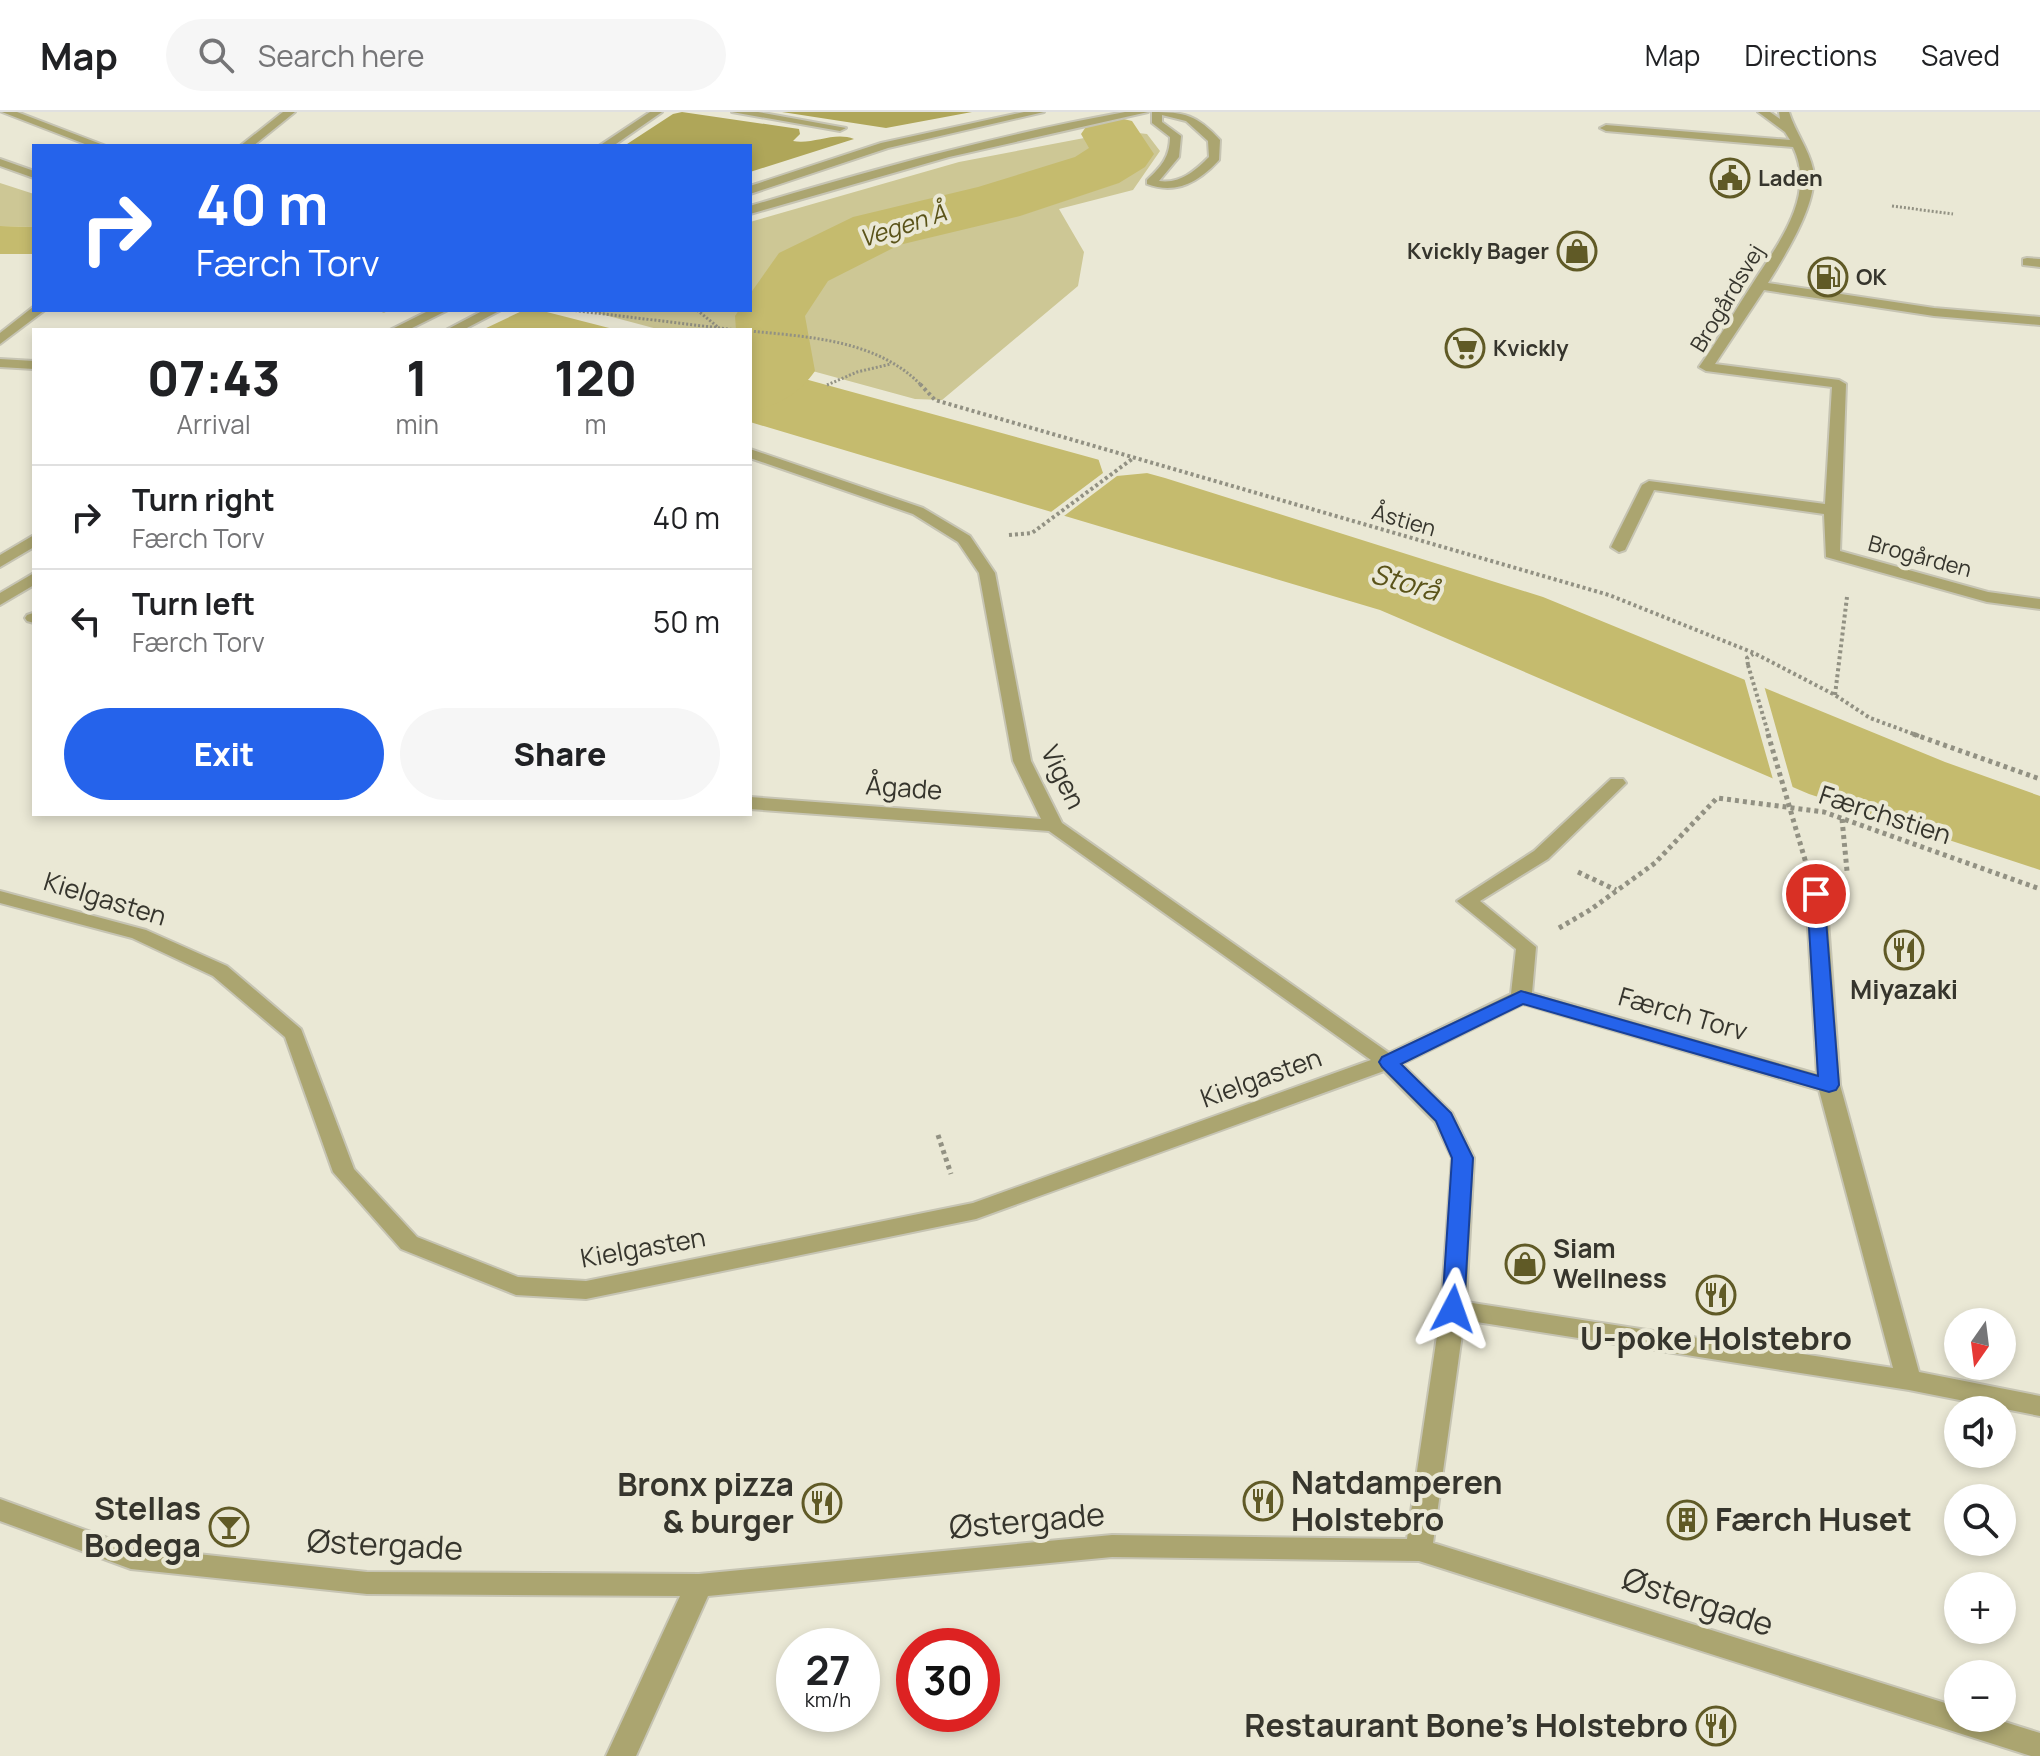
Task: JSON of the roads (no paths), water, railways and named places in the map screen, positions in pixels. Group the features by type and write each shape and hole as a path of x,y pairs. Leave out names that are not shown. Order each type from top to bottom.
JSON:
{"street":[{"path":"7,112 17,122 93,144"},
{"path":"249,144 290,112"},
{"path":"608,144 657,112"},
{"path":"737,112 840,128"},
{"path":"752,189 885,145 1039,112"},
{"path":"752,209 903,163 1009,137 1143,112"},
{"path":"1157,112 1157,123 1175,136 1177,151 1170,164 1151,182 1160,187 1184,183 1204,170 1215,158 1214,140 1190,119 1165,112"},
{"name":"Brogårdsvej","path":"1763,112 1787,129"},
{"name":"Brogårdsvej","path":"1784,112 1787,129 1808,170 1808,195 1758,285 1706,367 1839,384"},
{"path":"1606,128 1794,144"},
{"path":"0,162 32,174"},
{"path":"1758,285 1934,312 2040,321"},
{"path":"0,340 35,312"},
{"path":"401,328 437,312"},
{"path":"457,328 490,312"},
{"path":"0,363 32,365"},
{"name":"Brogården","path":"1839,384 1832,554 1987,597 2040,604"},
{"name":"Vigen","path":"752,454 918,511 964,539 987,573 1022,761 1054,826 1388,1062 1444,1118 1463,1158 1453,1309 1419,1550"},
{"path":"1619,547 1649,485 1832,510"},
{"path":"0,562 32,541"},
{"path":"0,600 32,579"},
{"path":"1388,1062 1521,997 1526,947 1467,901 1541,855 1617,783"},
{"name":"Ågade","path":"752,803 1054,826"},
{"path":"1816,894 1829,1085 1909,1380"},
{"name":"Kielgasten","path":"0,897 139,934 220,971 294,1034 344,1172 409,1243 516,1286 586,1290 976,1211 1388,1062"},
{"name":"Færch Torv","path":"1521,997 1829,1085"},
{"path":"1453,1309 1909,1380 2040,1406"},
{"name":"Østergade","path":"0,1510 131,1558 367,1583 699,1585 1112,1546 1419,1550 2040,1746"},
{"path":"621,1756 699,1585"}],"water":[{"path":"0,226 32,227 32,254 0,254"},
{"path":"382,312 547,312 609,328 435,328"},
{"name":"Storå","path":"752,365 1165,478 1543,597 1945,762 2040,796 2040,870 1809,794 1380,610 752,423"}],"waterway":[{"name":"Vegen Å","path":"752,388 778,371 770,316 803,267 876,231 997,202 1097,170 1123,154 1111,134"}],"place":[{"name":"Laden","path":"1730,178"},
{"name":"Kvickly Bager","path":"1577,251"},
{"name":"OK","path":"1828,277"},
{"name":"Kvickly","path":"1465,348"},
{"name":"Miyazaki","path":"1904,950"},
{"name":"Siam Wellness","path":"1525,1264"},
{"name":"U-poke Holstebro","path":"1716,1295"},
{"name":"Natdamperen Holstebro","path":"1263,1501"},
{"name":"Bronx pizza & burger","path":"822,1503"},
{"name":"Færch Huset","path":"1687,1520"},
{"name":"Stellas Bodega","path":"229,1527"},
{"name":"Restaurant Bone's Holstebro","path":"1716,1726"}]}
